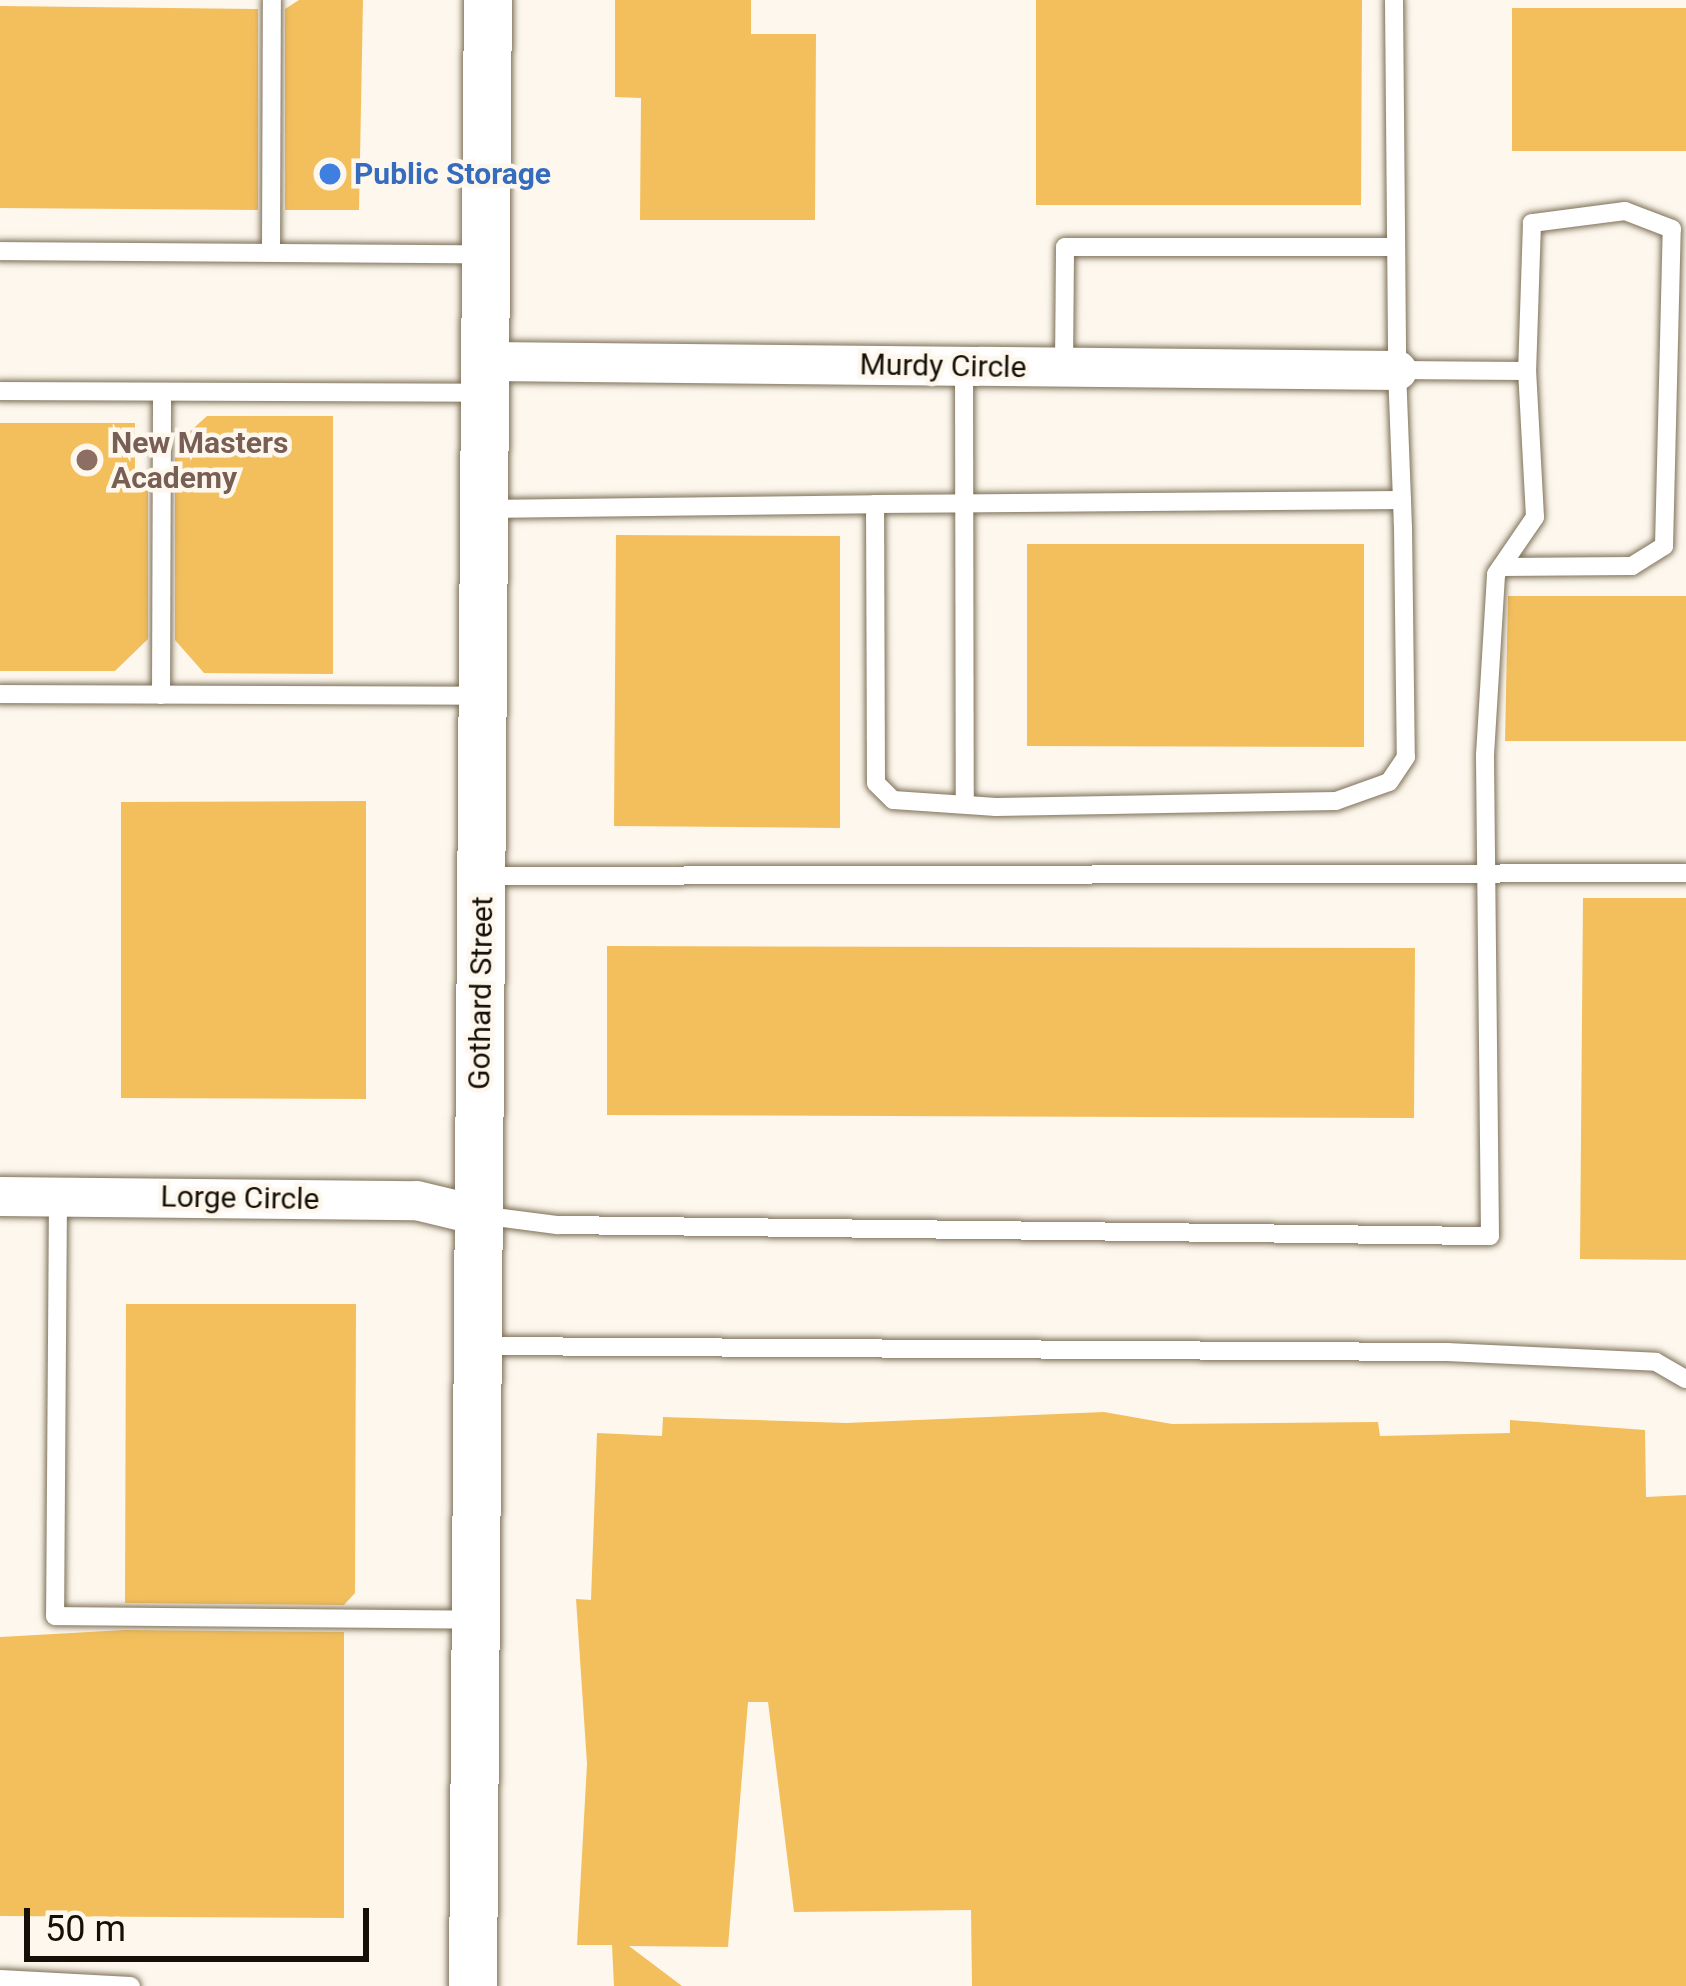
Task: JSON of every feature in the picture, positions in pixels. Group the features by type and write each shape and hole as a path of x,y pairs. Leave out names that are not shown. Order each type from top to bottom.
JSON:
{"street":[{"name":"Gothard Street","path":"472,1986 488,0"},
{"name":"Murdy Circle","path":"487,377 964,366 1397,370"},
{"name":"Lorge Circle","path":"0,1196 416,1200 478,1215"}],"lane":[{"path":"271,252 272,0"},
{"path":"875,504 876,783 893,800 1336,802 1389,782 1406,757 1394,0"},
{"path":"478,1215 557,1225 1490,1235 1486,872 1502,567 1535,518 1527,371 1532,223 1624,211 1672,229 1664,546 1632,566 1502,567"},
{"path":"1064,367 1065,247 1396,247"},
{"path":"0,250 488,254"},
{"path":"964,366 965,799"},
{"path":"1397,370 1527,371"},
{"path":"0,391 162,392 487,377"},
{"path":"161,694 162,392"},
{"path":"484,509 1402,500"},
{"path":"0,694 484,696"},
{"path":"482,876 1686,873"},
{"path":"58,1197 55,1616 474,1620"},
{"path":"477,1346 1448,1352 1656,1362 1686,1379"},
{"path":"0,1978 131,1986"}],"building":[{"path":"299,0 363,0 359,210 285,210 285,9"},
{"path":"615,0 751,0 751,34 816,34 815,220 640,220 641,98 615,97"},
{"path":"1036,0 1362,0 1361,205 1036,205"},
{"path":"0,6 258,9 258,210 0,208"},
{"path":"1512,8 1686,8 1686,151 1512,151"},
{"path":"207,416 333,416 333,674 204,673 175,640 175,445"},
{"path":"0,423 135,423 135,483 148,471 148,639 115,671 0,671"},
{"path":"616,535 840,536 840,828 614,826"},
{"path":"1027,544 1364,544 1364,747 1027,746"},
{"path":"1508,596 1686,596 1686,741 1505,741"},
{"path":"366,801 366,1099 121,1098 121,802"},
{"path":"1583,898 1686,898 1686,1260 1580,1259"},
{"path":"607,946 1415,948 1414,1118 607,1115"},
{"path":"126,1304 356,1304 355,1593 344,1605 125,1603"},
{"path":"1104,1412 1172,1424 1378,1422 1380,1436 1510,1433 1510,1420 1645,1430 1646,1497 1686,1495 1686,1986 972,1986 971,1910 794,1912 768,1702 748,1702 728,1947 629,1946 682,1986 614,1986 612,1945 577,1945 587,1764 576,1599 591,1600 597,1433 662,1436 663,1417 846,1423"},
{"path":"125,1630 344,1632 344,1918 0,1916 0,1637"}],"place":[{"name":"Public Storage","path":"330,174"},
{"name":"New Masters Academy","path":"87,460"}]}
